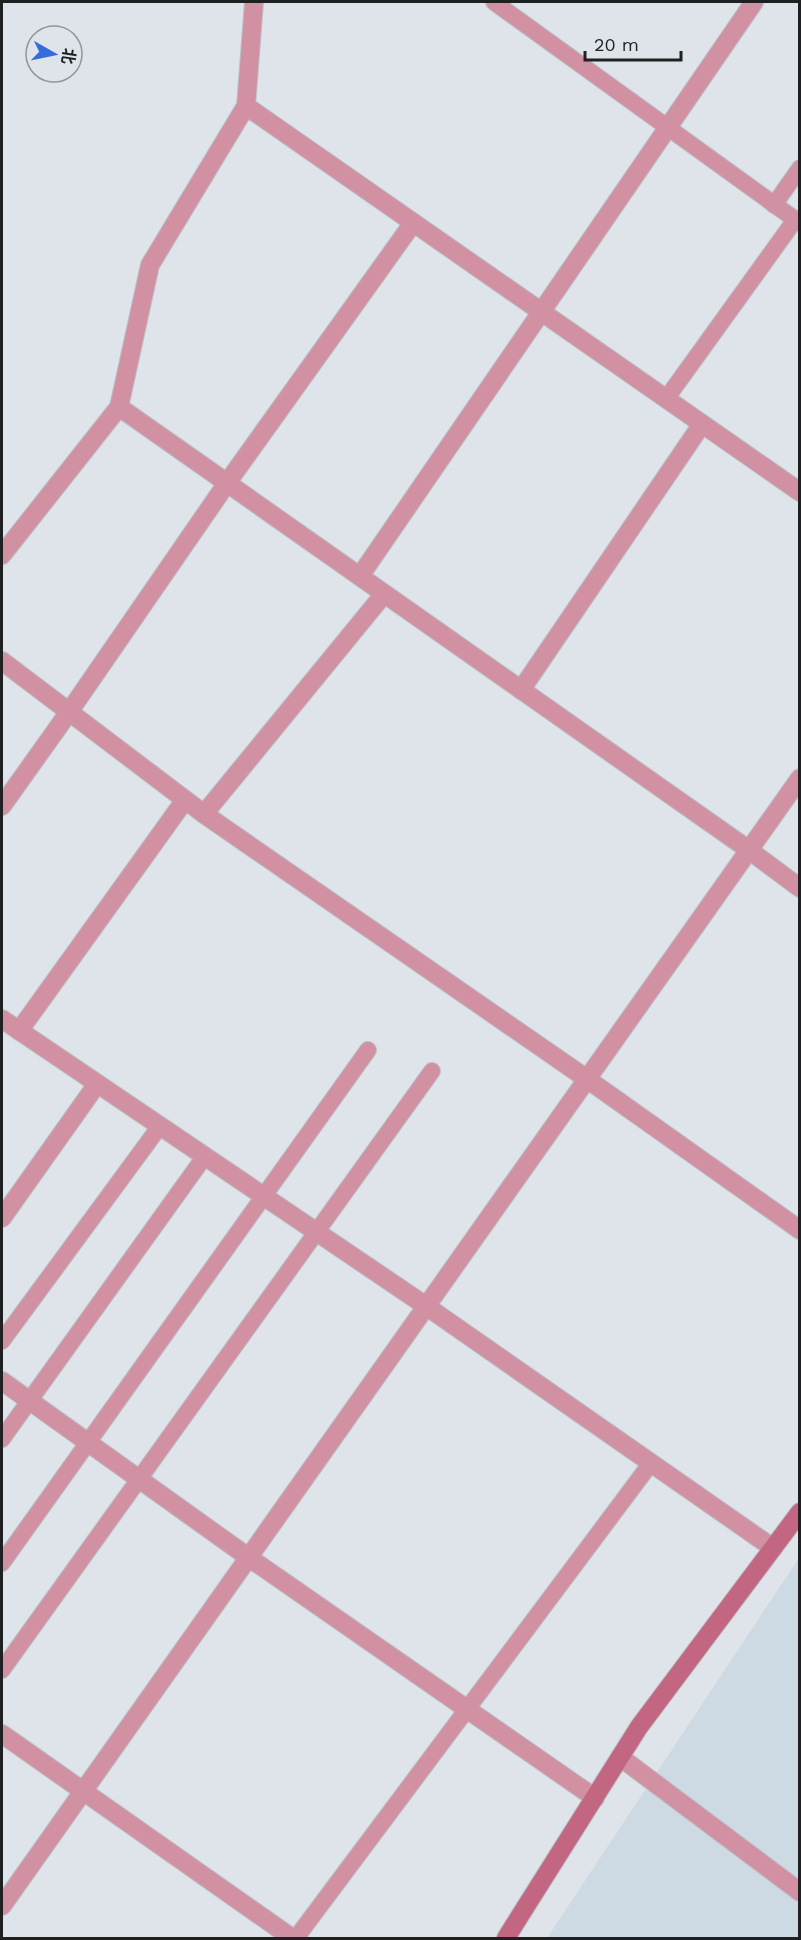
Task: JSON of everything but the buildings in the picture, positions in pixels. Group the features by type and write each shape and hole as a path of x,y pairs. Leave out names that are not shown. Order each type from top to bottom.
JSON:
{"main road":[{"path":"506,1938 639,1727 800,1512"}],"street":[{"path":"2,555 119,407 150,265 246,106 254,2"},
{"path":"360,576 754,2"},
{"path":"246,106 800,492"},
{"path":"2,807 227,483 413,223"},
{"path":"119,407 800,888"},
{"path":"521,690 702,424"},
{"path":"204,814 384,594"},
{"path":"2,661 204,814 587,1079 800,1230"},
{"path":"2,1906 800,778"},
{"path":"19,1031 185,800"},
{"path":"2,1019 426,1306 773,1548"},
{"path":"2,1218 97,1084"},
{"path":"2,1382 248,1557 595,1798"},
{"path":"2,1734 294,1938"},
{"path":"620,1757 800,1892"}],"lane":[{"path":"494,2 797,221 666,399"},
{"path":"774,205 800,168"},
{"path":"2,1563 368,1050"},
{"path":"2,1670 432,1071"},
{"path":"2,1341 159,1126"},
{"path":"2,1439 205,1156"},
{"path":"294,1938 651,1463"}],"shaded area":[{"path":"799,1558 799,1938 547,1938"}]}
